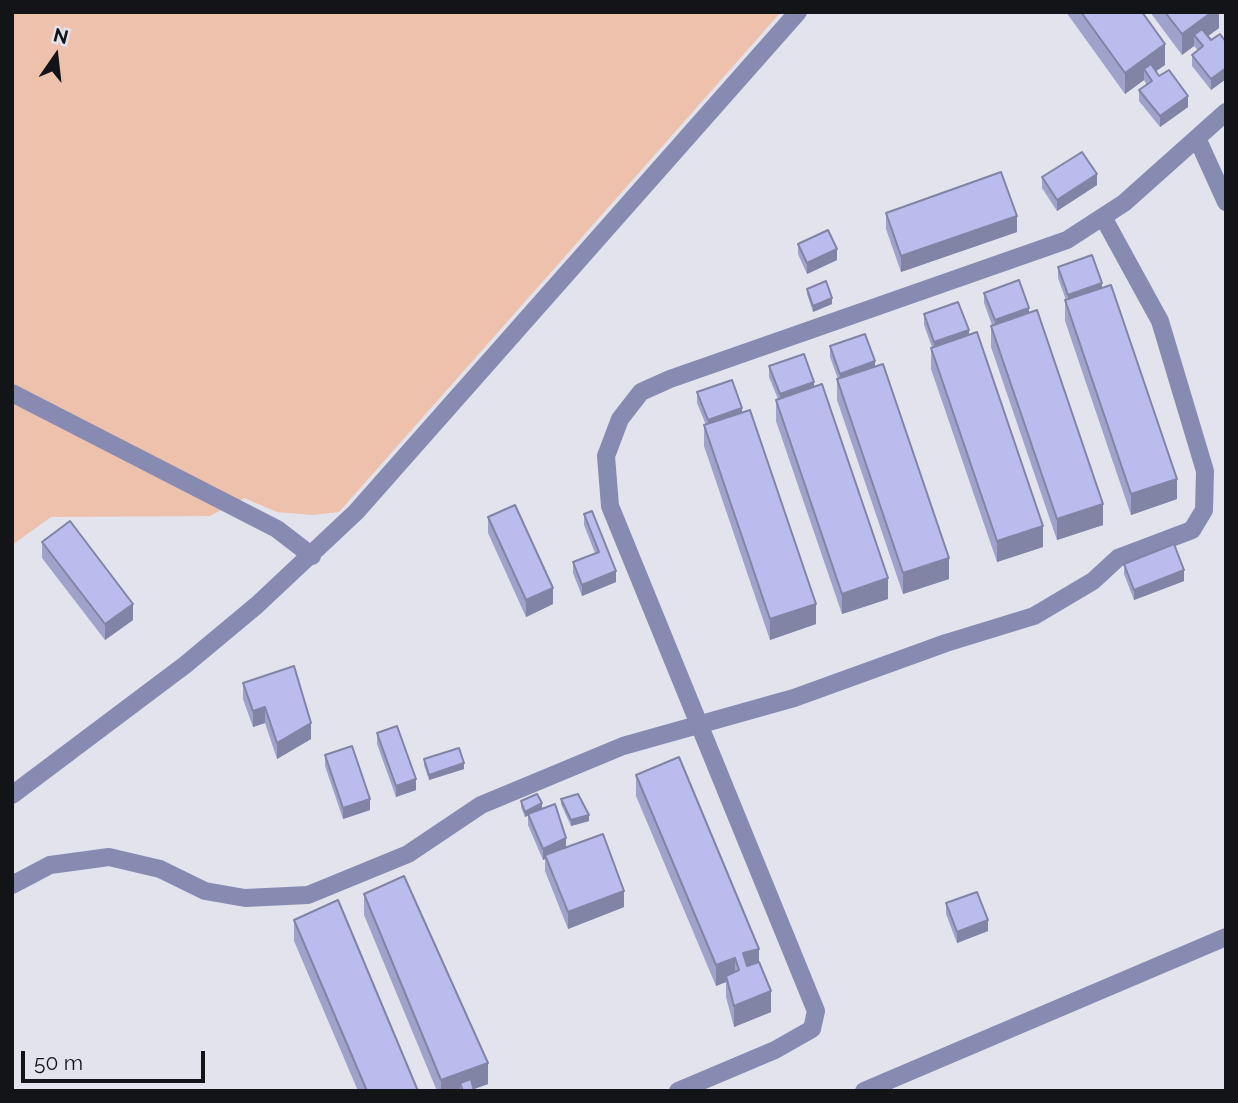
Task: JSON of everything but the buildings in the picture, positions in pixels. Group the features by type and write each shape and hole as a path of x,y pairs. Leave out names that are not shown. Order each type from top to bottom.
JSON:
{"lane":[{"path":"12,794 185,664 312,556 365,502 798,12"},
{"path":"678,1091 775,1050 812,1029 816,1012 610,506 606,456 620,419 641,392 670,379 1067,240 1124,203 1226,112"},
{"path":"1197,138 1226,202"},
{"path":"12,885 50,865 109,857 160,869 205,891 245,898 308,895 408,854 481,806 624,746 794,698 946,643 1034,616 1093,580 1118,558 1192,530 1204,510 1205,471 1160,321 1103,216"},
{"path":"12,393 277,529 312,556"},
{"path":"864,1091 1226,937"}],"shaded area":[{"path":"12,12 781,12 339,512 312,515 277,512 244,498 210,516 51,517 12,545"}]}
